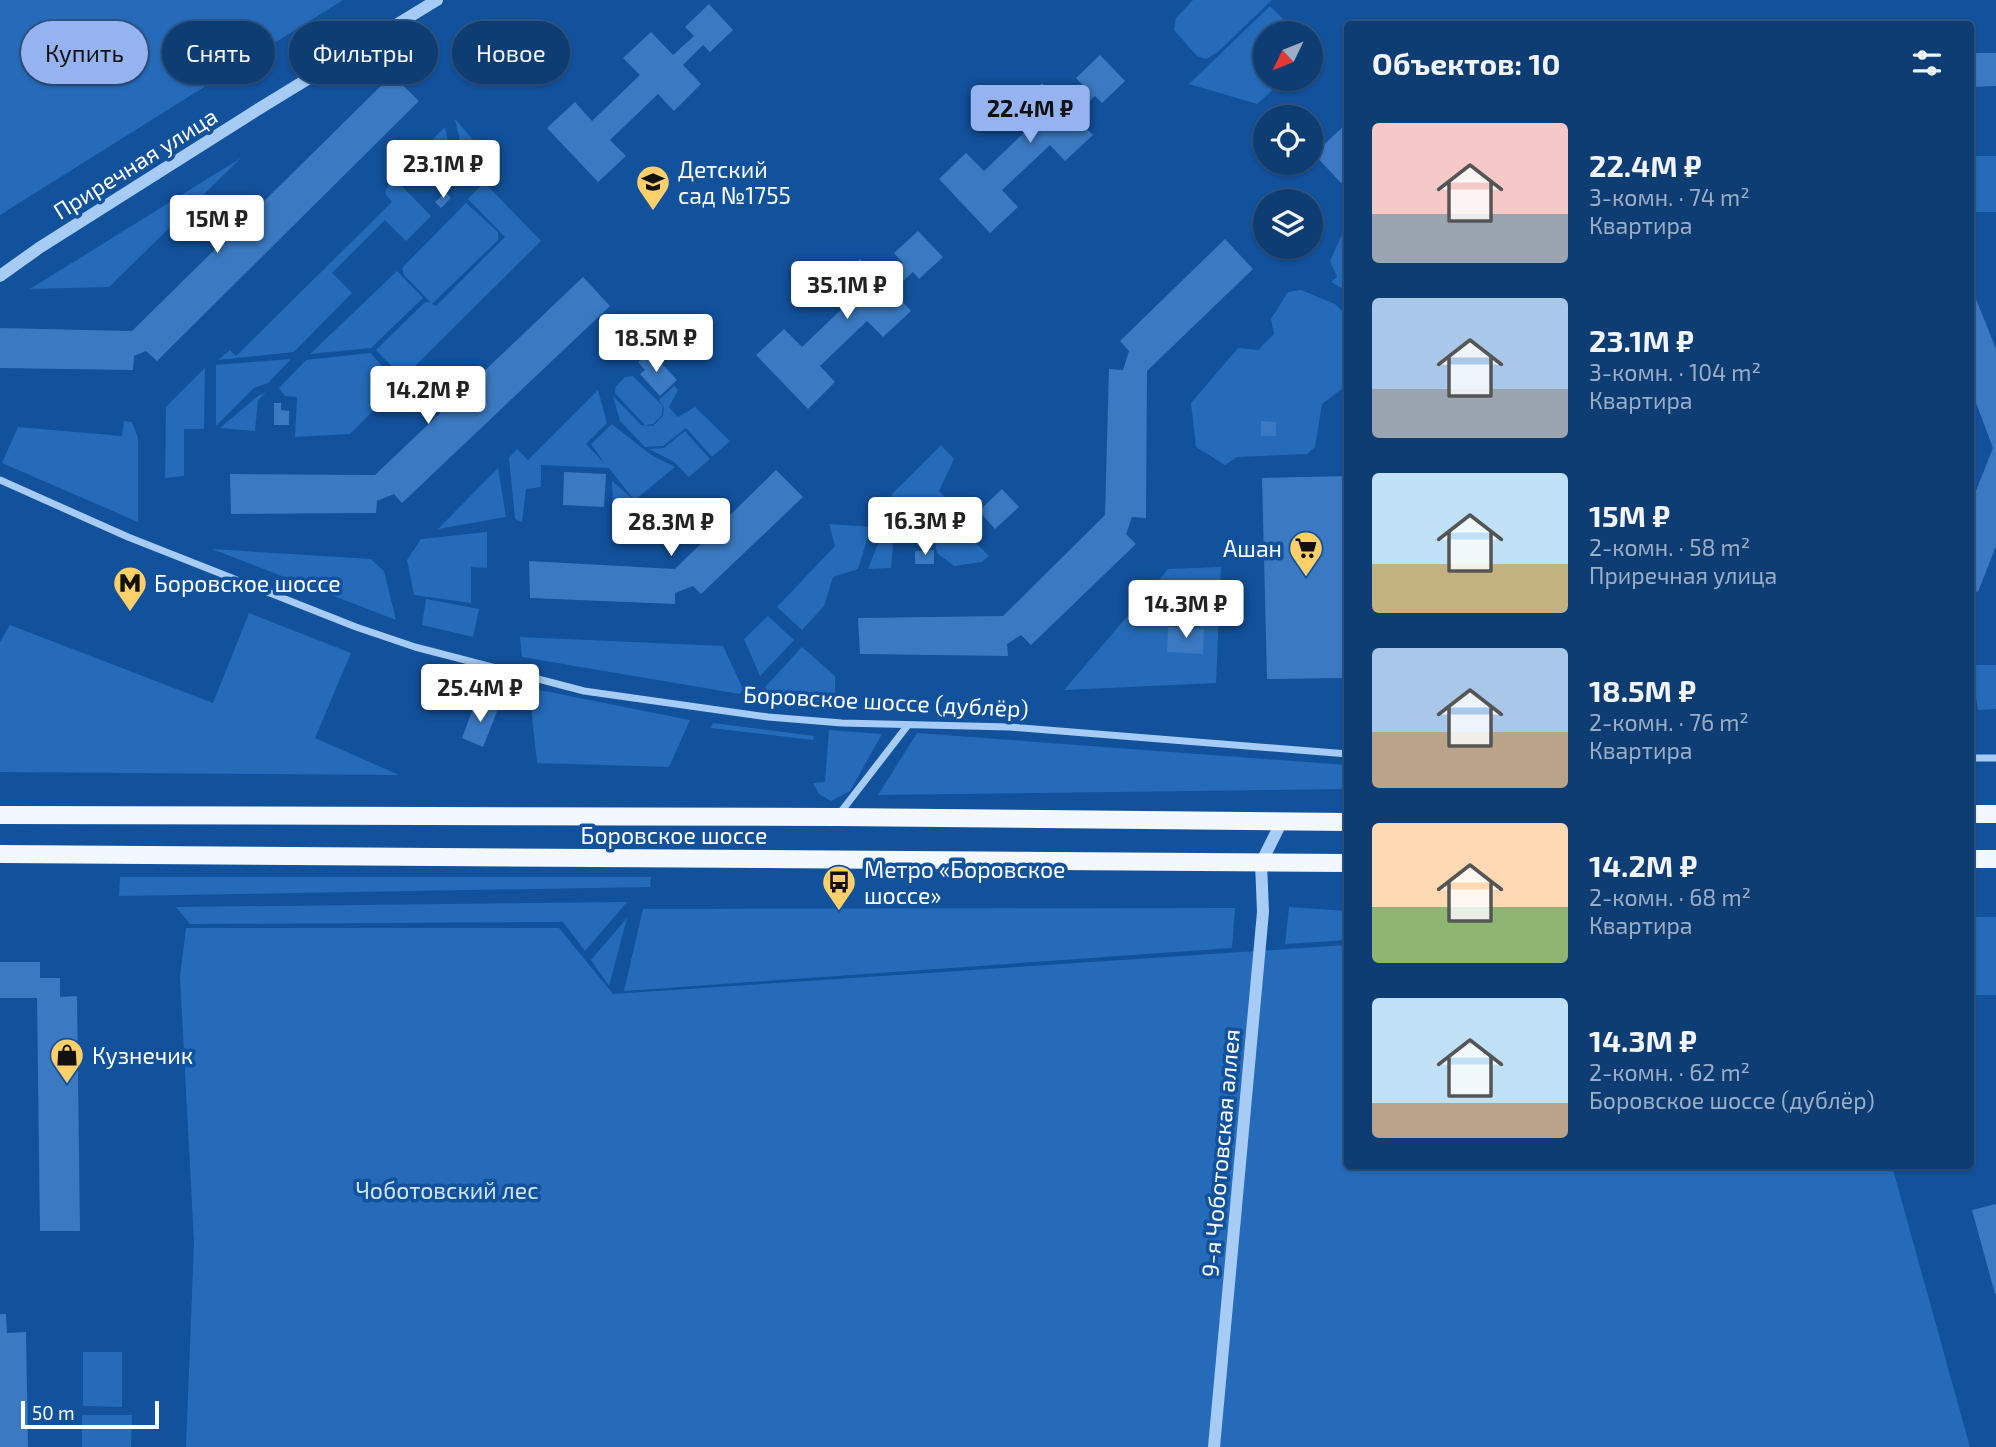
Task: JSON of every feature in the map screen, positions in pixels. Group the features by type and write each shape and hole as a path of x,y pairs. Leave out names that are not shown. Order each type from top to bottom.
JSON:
{"main road":[{"path":"1974,814 1996,814"},
{"name":"Боровское шоссе","path":"0,815 838,817 1344,822"},
{"name":"Боровское шоссе","path":"0,854 1344,863"},
{"path":"1974,859 1996,859"}],"street":[{"name":"Приречная улица","path":"0,276 39,248 308,78 437,0"},
{"name":"Боровское шоссе (дублёр)","path":"0,480 128,537 356,627 475,664 584,691 713,710 842,723 1010,727 1344,754"},
{"path":"838,817 908,725"},
{"path":"1974,758 1996,758"},
{"path":"1261,863 1282,821"},
{"name":"9-я Чоботовская аллея","path":"1214,1447 1263,912 1261,863"}],"green space":[{"path":"0,0 343,0 309,21 289,21 289,34 275,43 275,21 162,21 162,84 209,84 0,215"},
{"path":"1193,0 1272,0 1218,52 1206,59 1197,56 1174,30 1176,18"},
{"path":"1270,6 1285,21 1254,21"},
{"path":"1253,22 1253,91 1272,91 1257,104 1189,84"},
{"path":"455,119 491,160 469,182"},
{"path":"445,127 458,184 407,181 399,173"},
{"path":"1974,156 1996,156 1996,212 1974,212"},
{"path":"241,158 109,287 30,289"},
{"path":"392,176 431,216 406,241 385,220 332,273 352,293 294,352 218,360 230,350 236,356 392,202 385,193"},
{"path":"484,182 541,241 403,378 376,350 425,302 431,303 404,275 402,268 466,203 498,232 498,240 432,304 436,306 505,237 468,199"},
{"path":"1344,230 1344,289 1331,282 1337,277 1330,261"},
{"path":"397,271 423,298 371,348 310,354"},
{"path":"1301,290 1335,304 1344,313 1343,388 1322,404 1315,447 1307,454 1237,457 1225,465 1196,447 1191,403 1238,348 1258,350 1274,334 1271,319 1288,292"},
{"path":"370,353 400,384 350,434 295,437 297,397 285,396 279,388 306,360"},
{"path":"291,359 268,383 254,388 216,426 216,365"},
{"path":"205,368 204,429 184,429 184,476 165,478 166,407"},
{"path":"633,376 663,406 662,415 653,424 645,425 615,393 616,386 625,377"},
{"path":"674,386 678,390 669,407 678,417 695,407 730,441 712,457 686,428 663,446 645,447 620,421 613,396 641,425 653,426 663,416 664,407 659,400"},
{"path":"598,390 607,423 586,444 605,464 591,444 612,424 651,455 675,467 614,517 612,481 634,500 609,468 541,465 541,487 526,489 522,522 515,519 509,458 517,449 528,460"},
{"path":"266,393 258,400 255,431 220,428 258,396"},
{"path":"124,421 132,422 138,438 138,522 2,463 18,427 122,436"},
{"path":"685,431 710,459 689,477 674,462 649,449 664,448"},
{"path":"941,445 954,459 939,491 963,515 956,523 989,556 982,562 954,566 937,553 934,540 891,539 899,530 885,523 892,494"},
{"path":"498,468 506,517 438,529"},
{"path":"829,524 871,527 858,569 833,577 824,606 802,630 777,607 835,546"},
{"path":"884,528 893,532 888,538 893,545 891,568 868,569"},
{"path":"487,532 487,568 471,567 471,603 414,595 407,560 421,539"},
{"path":"212,549 371,559 384,571 396,620"},
{"path":"1221,567 1216,683 1064,690 1168,569"},
{"path":"426,599 479,609 473,637 422,625"},
{"path":"249,613 351,653 315,738 399,775 0,772 0,642 10,625 213,703"},
{"path":"768,616 794,640 760,676 744,639"},
{"path":"520,637 723,646 743,689 740,694 522,657"},
{"path":"802,647 835,676 835,704 770,697 765,687"},
{"path":"1974,665 1996,665 1996,709 1978,710"},
{"path":"529,688 690,720 669,767 537,763"},
{"path":"713,723 814,736 813,740 711,728"},
{"path":"829,730 882,734 850,791 831,801 819,794 813,783 825,782"},
{"path":"917,733 1344,765 1344,789 878,795"},
{"path":"120,877 651,877 650,887 119,896"},
{"path":"627,902 585,951 563,922 190,924 176,907"},
{"path":"1289,907 1344,911 1344,940 1285,944"},
{"path":"1235,908 1232,948 624,991 643,909"},
{"path":"1974,917 1996,917 1996,995 1974,995"},
{"path":"627,918 609,986 591,960"},
{"name":"Чоботовский лес","path":"186,928 559,928 613,994 1344,945 1344,1169 1893,1169 1970,1447 186,1447 194,1242 180,977"},
{"path":"83,1352 122,1352 122,1407 83,1406"},
{"path":"82,1415 132,1415 131,1447 82,1447"}],"building":[{"path":"709,4 733,30 710,52 703,45 683,65 701,84 674,111 658,94 610,140 626,156 598,182 547,128 575,102 592,121 640,75 623,58 651,32 673,55 694,36 685,27"},
{"path":"1974,53 1996,53 1996,86 1974,87"},
{"path":"1100,55 1125,81 1102,103 1095,96 1074,116 1093,135 1065,161 1050,145 1002,190 1018,207 990,233 939,179 966,153 984,171 1031,126 1015,109 1042,83 1065,106 1085,87 1076,78"},
{"path":"383,84 401,84 419,101 157,361 146,351 134,356 133,370 0,368 0,328 132,331"},
{"path":"1344,126 1344,180 1341,183 1323,164 1323,146"},
{"path":"446,192 451,198 441,208 435,202"},
{"path":"918,231 943,257 919,279 913,272 892,291 911,311 883,337 867,321 820,366 835,382 808,409 756,355 784,329 802,347 849,302 833,285 860,259 883,282 903,263 894,253"},
{"path":"1225,239 1253,269 1147,371 1146,518 1132,517 1126,534 1136,544 1031,645 1021,635 1007,644 1008,656 860,654 858,618 1003,616 1105,515 1109,369 1123,370 1129,351 1120,341"},
{"path":"583,277 610,306 402,503 394,494 377,501 376,513 231,514 230,474 375,475"},
{"path":"1974,299 1996,349 1996,546 1978,592 1974,590 1974,496 1993,448 1974,398"},
{"path":"650,351 677,380 660,396 640,374 645,370 638,362"},
{"path":"274,403 281,403 281,410 289,411 289,425 274,425"},
{"path":"1261,421 1276,422 1276,436 1261,436"},
{"path":"776,470 803,497 701,594 693,586 675,593 675,604 530,598 529,561 675,569"},
{"path":"564,472 606,474 604,507 563,505"},
{"name":"Ашан","path":"1344,476 1344,678 1267,679 1262,478"},
{"path":"1002,489 1019,507 995,529 979,511"},
{"path":"934,550 934,564 915,564 915,551"},
{"path":"1168,627 1204,629 1203,654 1167,652"},
{"path":"476,701 498,709 483,747 462,738"},
{"path":"0,962 40,962 40,978 60,978 60,997 77,996 80,1231 40,1231 37,998 0,998"},
{"path":"1996,1204 1996,1293 1995,1294 1972,1210"},
{"path":"0,1314 6,1314 7,1333 26,1332 28,1447 0,1447"}],"place":[{"name":"Детский сад №1755","path":"653,212"},
{"name":"Ашан","path":"1306,578"},
{"name":"Боровское шоссе","path":"130,613"},
{"name":"Метро «Боровское шоссе»","path":"839,912"},
{"name":"Кузнечик","path":"67,1085"}]}
